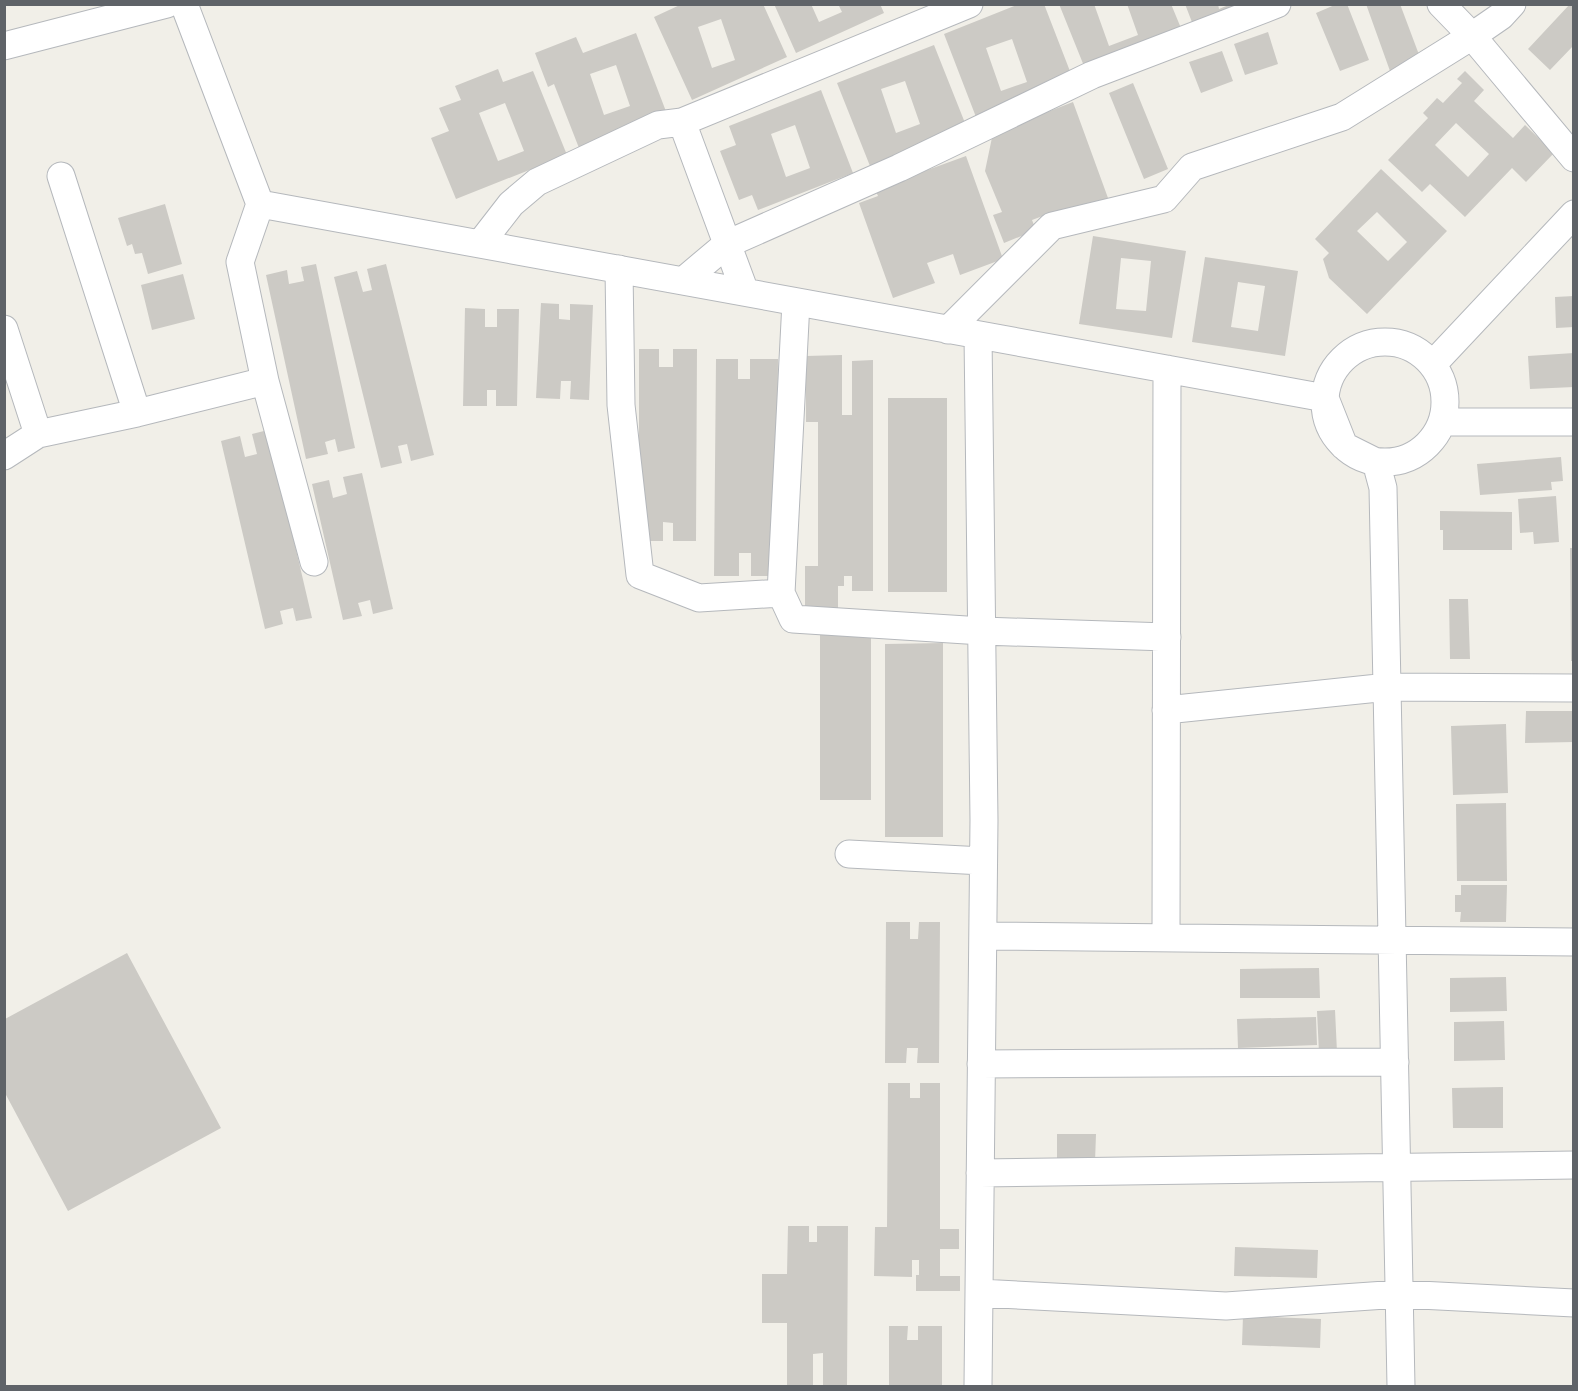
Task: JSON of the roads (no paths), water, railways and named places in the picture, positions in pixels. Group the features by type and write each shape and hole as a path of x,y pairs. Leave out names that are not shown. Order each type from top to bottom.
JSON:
{"street":[{"path":"4,46 85,14 166,4"},
{"path":"184,4 260,204 240,262 265,381 314,562"},
{"path":"480,244 511,204 537,182 658,125 682,122 969,4"},
{"path":"683,281 727,244 899,168 1092,75 1277,4"},
{"path":"1441,4 1472,36 1574,158"},
{"path":"948,330 1052,226 1164,199 1192,167 1342,117 1472,36 1501,16 1512,4"},
{"path":"682,122 745,292"},
{"path":"62,176 137,413"},
{"path":"260,204 1325,398"},
{"path":"1433,364 1574,214"},
{"path":"619,269 621,405 639,575 699,598 781,593"},
{"path":"796,302 781,593 793,619 982,632 1167,637"},
{"path":"4,329 38,435"},
{"path":"978,335 983,861 978,1386"},
{"path":"1377,342 1398,343 1418,350 1433,364 1443,382 1446,402 1443,422 1432,440 1417,454 1397,461 1376,462 1344,446 1333,432 1326,416 1325,398 1330,378 1341,361 1358,348 1377,342"},
{"path":"1166,938 1167,369"},
{"path":"4,456 38,435 265,381"},
{"path":"1443,422 1574,423"},
{"path":"1376,462 1383,488 1401,1386"},
{"path":"1166,711 1388,687 1574,688"},
{"path":"849,854 983,861"},
{"path":"983,936 1574,942"},
{"path":"981,1064 1395,1062"},
{"path":"980,1173 1574,1165"},
{"path":"979,1293 1227,1306 1400,1294 1574,1303"}]}
